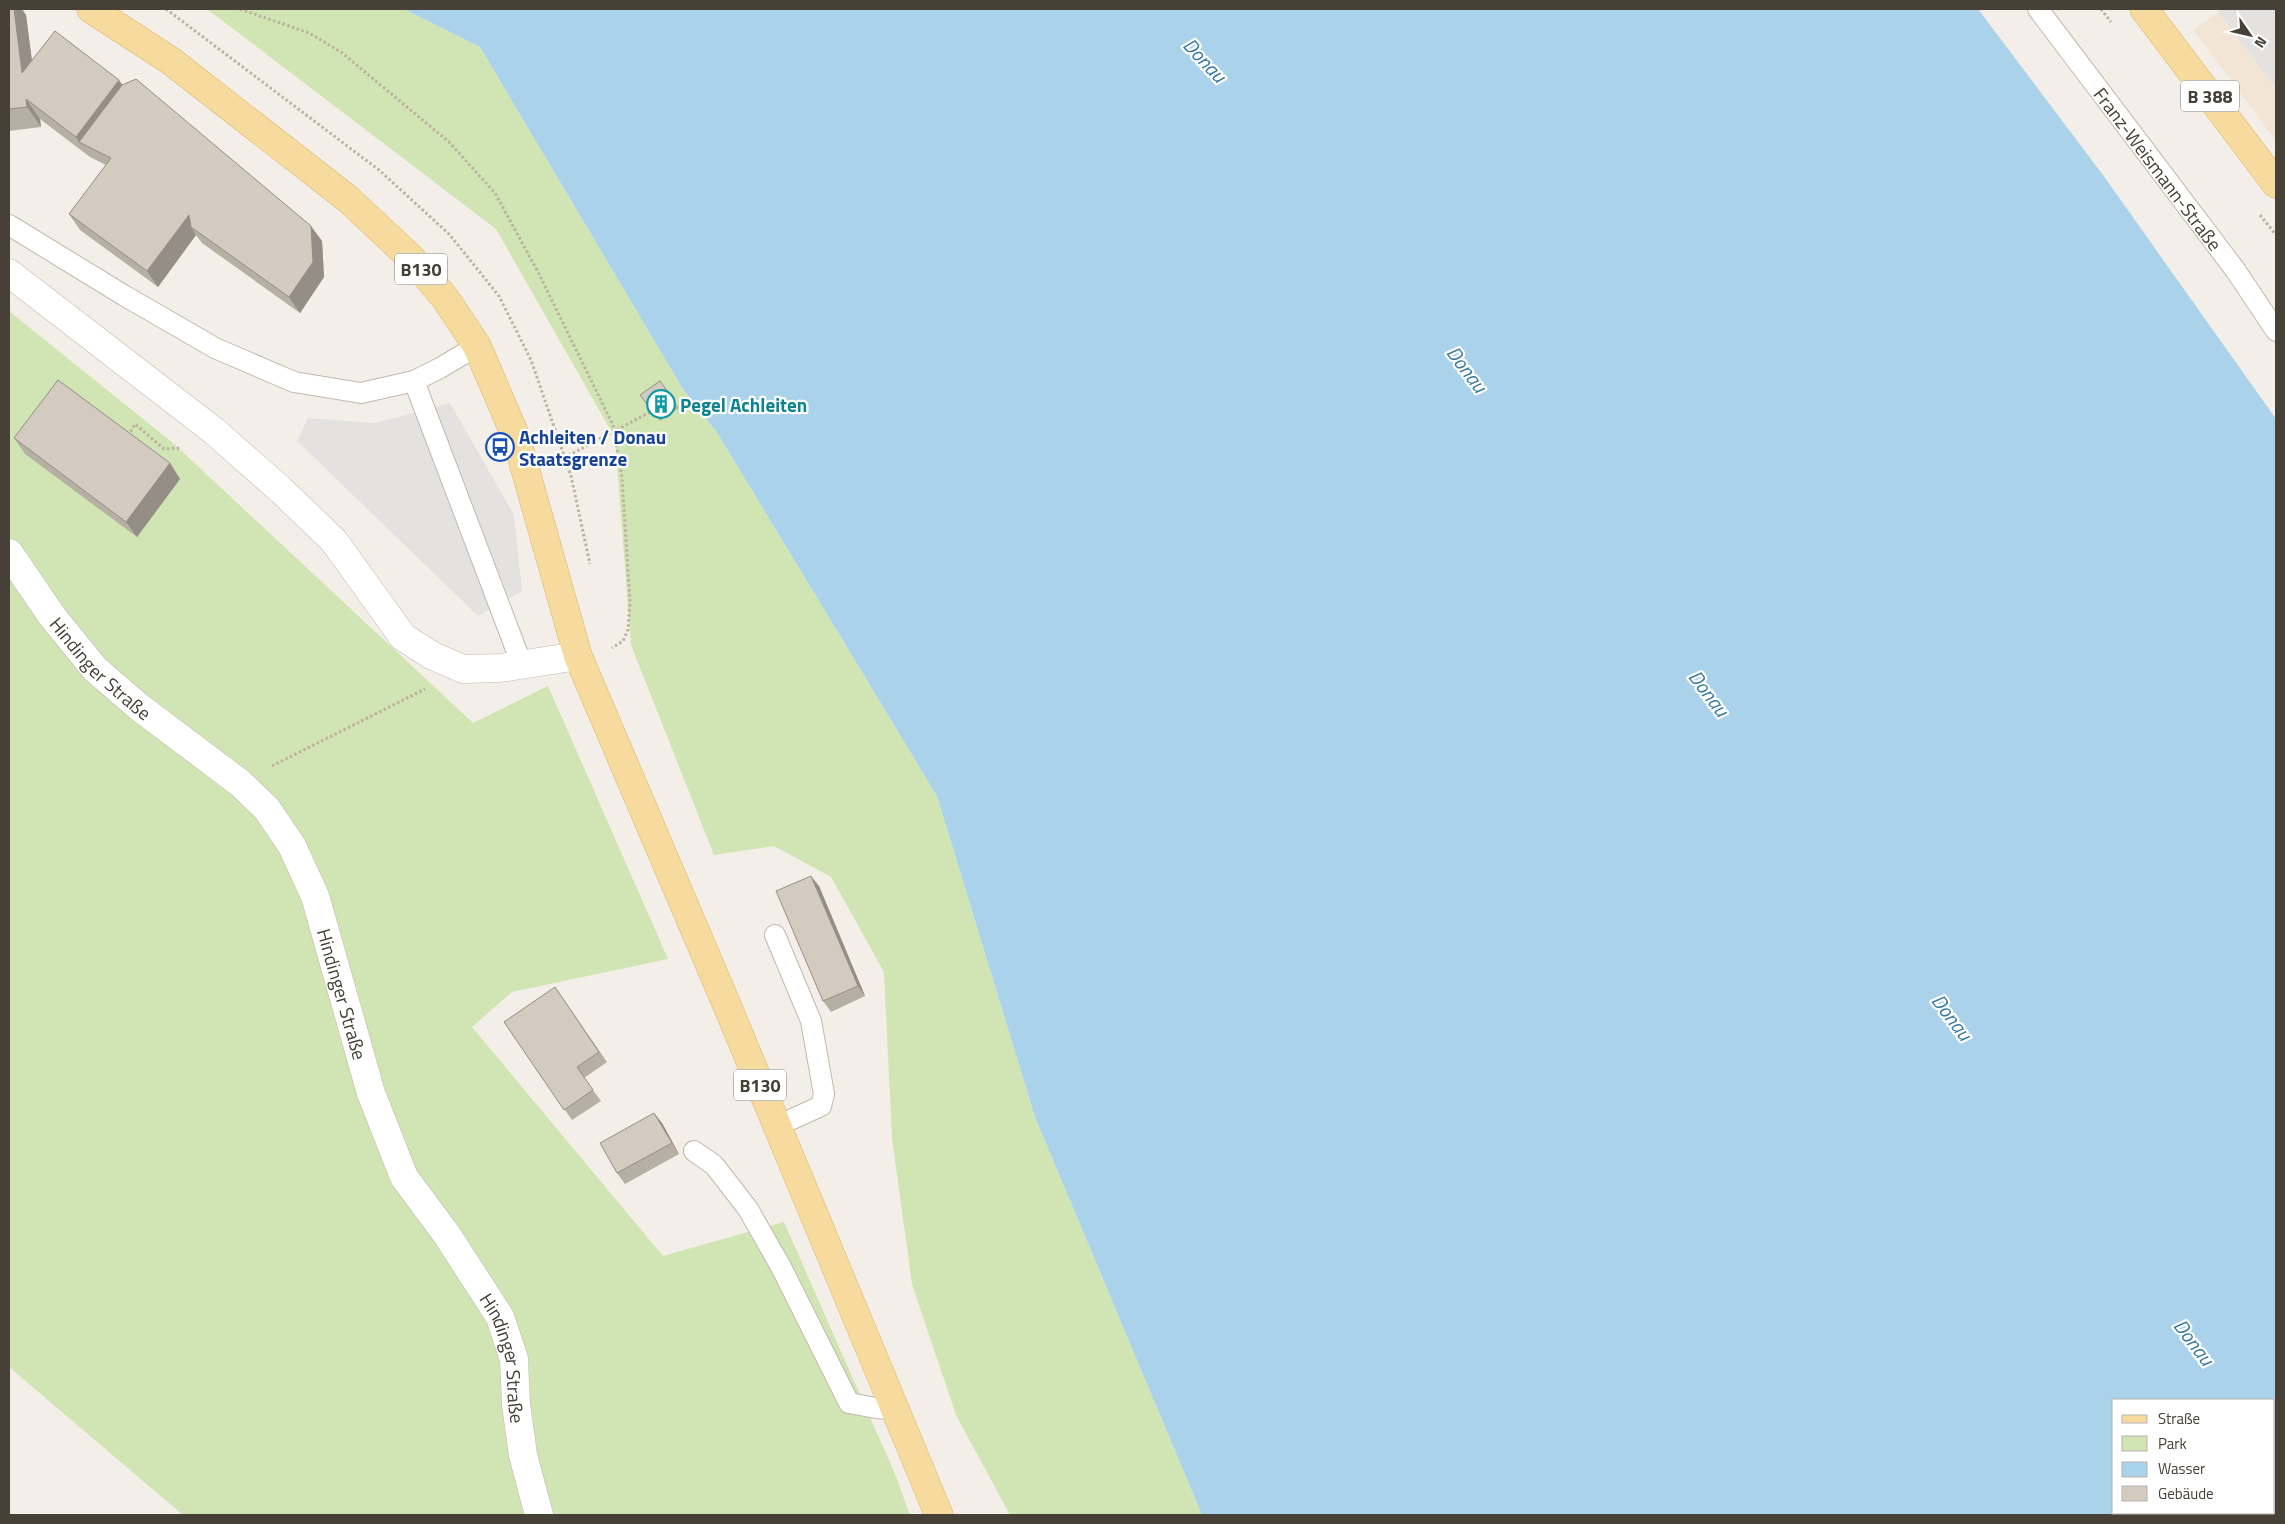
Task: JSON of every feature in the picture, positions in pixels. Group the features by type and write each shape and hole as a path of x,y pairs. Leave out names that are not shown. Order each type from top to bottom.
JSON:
{"main road":[{"name":"B130","path":"91,9 171,61 348,199 412,259 444,298 477,346 516,437 578,656 939,1515"},
{"name":"B 388","path":"2144,9 2276,184"}],"street":[{"path":"9,273 221,437 282,491 334,541 403,637 432,656 464,669 500,668 578,656"},
{"name":"Hindinger Straße","path":"9,553 52,616 95,669 139,707 240,783 267,809 292,846 316,896 371,1093 404,1177 447,1235 500,1318 514,1359 516,1404 523,1455 539,1515"}],"lane":[{"name":"Franz-Weismann-Straße","path":"2038,9 2236,271 2276,331"},
{"path":"9,225 215,348 294,382 361,392 414,381 477,346"},
{"path":"414,381 522,665"},
{"path":"775,935 811,1021 824,1094 821,1106 777,1126"},
{"path":"694,1151 714,1165 748,1209 781,1267 849,1403 895,1409"}],"path":[{"path":"240,9 309,33 341,52 450,142 495,193 555,304 613,425 622,478 630,602 628,630 623,642 613,648"},
{"path":"564,458 652,411"},
{"path":"240,783 464,669"}],"shaded area":[{"path":"2223,9 2276,9 2276,141 2193,30"},
{"path":"2223,9 2276,9 2276,88 2218,12"},
{"path":"450,403 514,515 522,591 478,616 297,441 308,418 375,423"}],"green space":[{"path":"207,9 404,9 480,47 683,389 718,434 937,796 1035,1117 1202,1515 1010,1515 956,1415 912,1284 892,1138 884,972 831,877 774,846 714,855 631,645 615,438 496,229"},
{"path":"9,311 173,443 473,723 548,686 668,959 512,992 472,1027 663,1256 784,1222 895,1474 910,1515 183,1515 9,1367"}],"water":[{"name":"Donau","path":"404,9 1978,9 2103,175 2276,419 2276,1515 1202,1515 1035,1117 937,796 718,434 683,389 480,47"}],"building":[{"path":"9,9 14,9 22,73 55,31 119,80 76,137 26,99 27,107 9,109"},
{"path":"136,79 311,226 313,262 289,297 191,227 189,215 147,271 69,214 111,158 79,142 122,85"},
{"path":"58,380 170,463 126,522 14,438"},
{"name":"Pegel Achleiten","path":"660,381 675,402 656,416 640,395"},
{"path":"811,876 858,986 823,1001 776,891"},
{"path":"555,987 599,1052 577,1067 593,1090 564,1110 504,1022"},
{"path":"654,1113 672,1143 617,1173 600,1143"}],"place":[{"name":"Pegel Achleiten","path":"661,404"},
{"name":"Achleiten / Donau Staatsgrenze","path":"500,447"}]}
